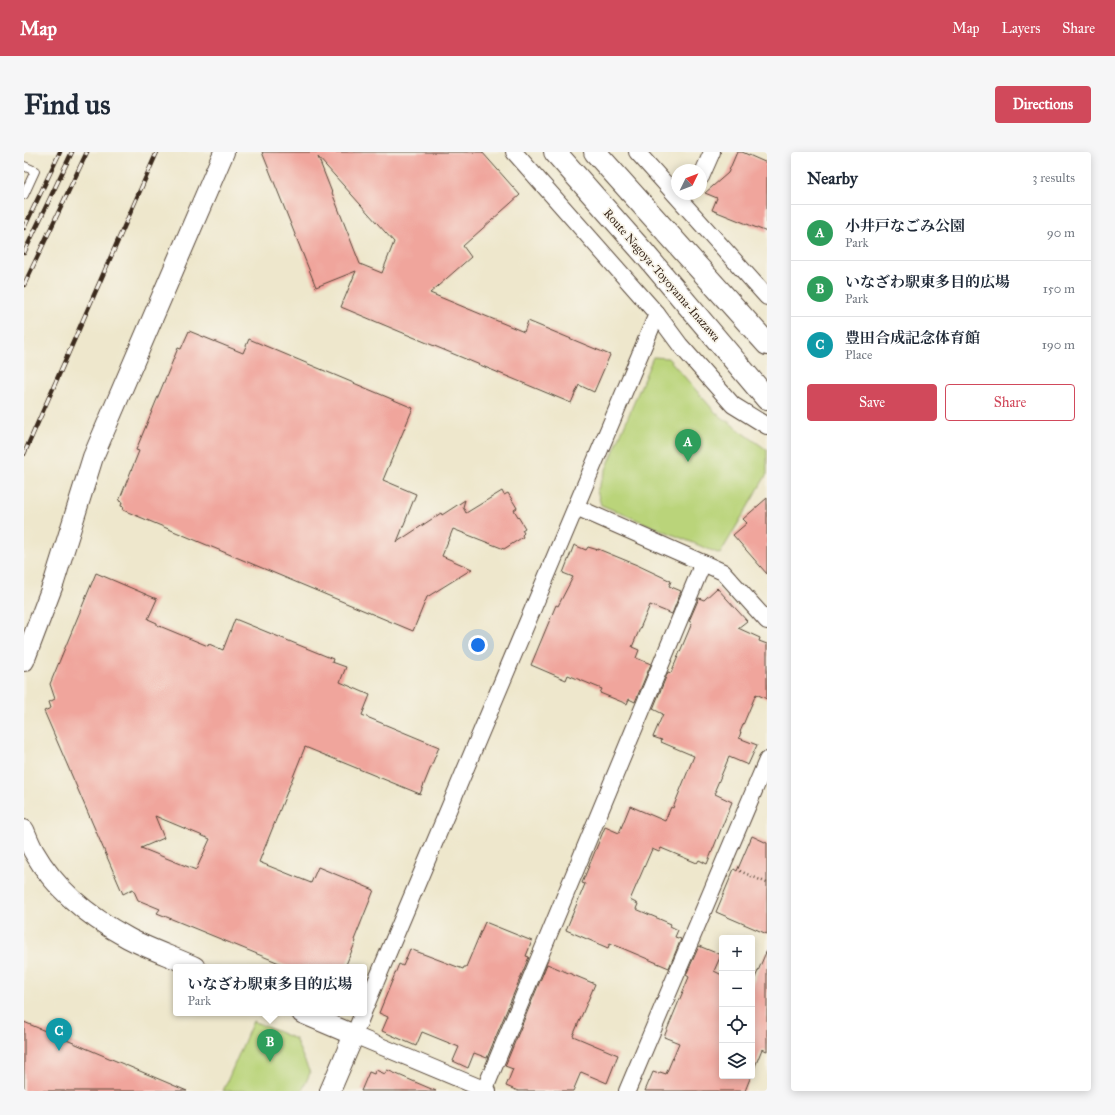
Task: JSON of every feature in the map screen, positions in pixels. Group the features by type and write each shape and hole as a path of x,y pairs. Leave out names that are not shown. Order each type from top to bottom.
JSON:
{"main road":[{"name":"Route Nagoya-Toyoyama-Inazawa","path":"555,152 644,253 767,399"},
{"path":"595,152 767,344"}],"street":[{"path":"24,661 54,582 93,457 224,152"},
{"path":"514,152 657,314 680,345 733,405 767,426"},
{"path":"637,152 767,297"},
{"path":"707,164 712,152"},
{"path":"688,209 692,200"},
{"path":"367,1003 657,314"},
{"path":"576,507 723,572 767,621"},
{"path":"309,1016 485,1090 703,563"},
{"path":"627,1091 767,760"},
{"path":"24,830 35,853 54,880 74,901 96,919 128,938 188,964"},
{"path":"330,1091 361,1016"}],"lane":[{"path":"24,166 35,171 24,195"}],"path":[{"path":"723,864 767,883"}],"green space":[{"path":"653,357 668,358 716,413 767,450 767,474 720,554 601,505 597,491"},
{"path":"253,1021 295,1039 310,1073 302,1091 223,1091"}],"building":[{"path":"262,152 482,152 520,195 463,246 471,257 430,293 524,332 528,321 610,355 594,392 579,385 571,403 341,307 356,271 316,287","holes":["318,157 394,242 382,273 360,264"]},
{"path":"737,152 742,152 767,163 767,232 712,210 717,198 707,194 707,191 728,173"},
{"path":"189,331 243,353 249,339 413,408 383,480 416,494 397,542 441,513 442,515 465,500 463,507 466,513 502,491 504,495 508,493 517,508 514,510 525,528 522,530 524,533 522,535 523,537 504,549 453,529 442,556 472,569 427,597 413,631 123,510 124,507 121,506 122,502 119,501 139,451 136,450 178,348 181,349"},
{"path":"767,498 767,574 733,535 747,523 743,519"},
{"path":"574,545 586,550 588,547 598,549 637,565 671,581 669,586 681,591 672,614 650,605 632,647 639,650 636,658 651,664 635,702 629,699 627,704 600,693 602,689 568,675 566,680 531,665 556,605 558,606 573,577 563,573"},
{"path":"96,573 157,599 148,619 157,623 157,625 208,646 209,644 223,650 235,619 333,659 332,662 346,667 340,682 370,695 362,715 439,747 420,794 305,747 259,862 311,883 318,867 374,890 346,964 282,964 157,913 160,909 138,900 133,889 123,894 44,711 51,708 49,702 55,699 50,684","holes":["155,816 210,839 196,870 141,848 164,838"]},
{"path":"717,588 747,621 738,628 760,638 759,641 767,644 767,699 756,694 740,732 739,738 757,745 748,765 729,757 715,790 717,790 715,794 732,802 707,864 699,860 697,863 661,848 659,852 652,849 630,900 638,904 636,909 671,924 670,926 678,930 675,937 681,939 669,968 610,943 608,948 566,930 585,884 582,883 605,827 619,833 630,806 665,821 671,807 673,808 694,756 653,737 663,714 653,709 668,672 671,673 692,623 689,621 699,598 704,600"},
{"path":"752,836 767,843 767,934 716,912 734,869 737,871"},
{"path":"485,922 532,941 526,956 529,957 487,1058 474,1053 468,1068 453,1061 459,1047 422,1032 416,1046 382,1031 388,1017 379,1013 399,964 403,966 410,949 463,969 466,967"},
{"path":"699,946 719,954 719,960 714,971 719,974 719,1079 750,1079 745,1091 645,1091 653,1072 666,1074 679,1043 664,1037 689,977 686,975"},
{"path":"767,950 767,1051 762,1049 755,1066 755,1007 755,978"},
{"path":"547,964 595,984 573,1036 618,1055 607,1083 581,1072 573,1091 518,1091 506,1086 513,1069 505,1066"},
{"path":"24,1022 187,1091 24,1091"},
{"path":"376,1070 385,1074 387,1070 436,1091 361,1091 369,1072 374,1074"}],"railway":[{"path":"24,228 60,152"},
{"path":"24,253 72,152"},
{"path":"24,285 87,152"},
{"path":"24,454 157,152"}],"place":[{"name":"小井戸なごみ公園","path":"688,462"},
{"name":"豊田合成記念体育館","path":"59,1051"},
{"name":"いなざわ駅東多目的広場","path":"270,1062"}]}
